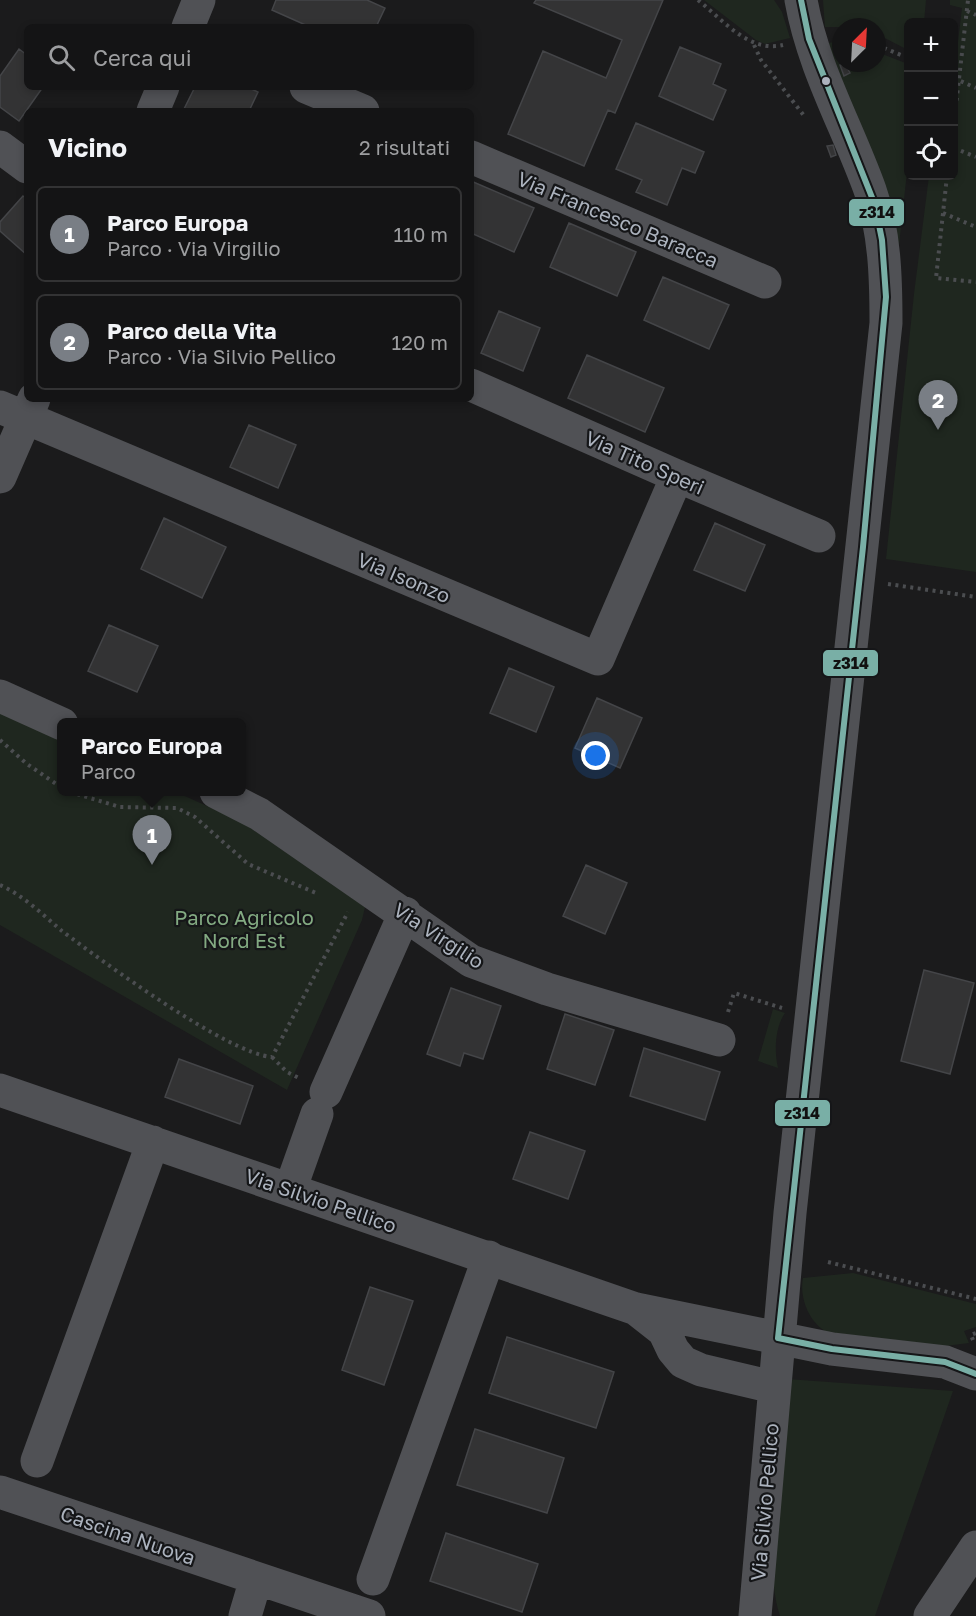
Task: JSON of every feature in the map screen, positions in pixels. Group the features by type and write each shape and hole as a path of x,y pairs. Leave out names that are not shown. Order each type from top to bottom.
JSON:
{"street":[{"path":"189,24 199,0"},
{"name":"Via Silvio Pellico","path":"755,1616 777,1338 885,322 884,258 870,191 809,39 801,0"},
{"path":"154,108 162,90"},
{"path":"313,90 356,108"},
{"path":"0,147 24,165"},
{"name":"Via Francesco Baracca","path":"474,158 765,282"},
{"name":"Via Tito Speri","path":"474,386 819,536"},
{"path":"0,477 20,408"},
{"name":"Via Isonzo","path":"20,408 598,659 677,476"},
{"path":"0,696 57,722"},
{"name":"Via Virgilio","path":"224,796 259,814 471,961 498,972 719,1040"},
{"path":"290,1190 322,1103 405,914"},
{"name":"Via Silvio Pellico","path":"0,1090 636,1309 832,1350 945,1362 976,1374"},
{"path":"37,1461 153,1142"},
{"path":"373,1579 489,1257"},
{"name":"Via Silvio Pellico","path":"636,1309 664,1331 673,1350 683,1362 701,1371 773,1387"},
{"name":"Via Silvio Pellico","path":"945,1362 974,1347"},
{"name":"Cascina Nuova","path":"0,1492 369,1616"},
{"path":"930,1616 976,1547"},
{"path":"245,1616 256,1579"}],"path":[{"path":"698,0 753,45 769,49 809,39"},
{"path":"957,72 968,0"},
{"path":"967,11 976,15"},
{"path":"886,49 904,56"},
{"path":"958,80 976,88"},
{"path":"958,150 976,158"},
{"path":"947,180 936,278 976,282"},
{"path":"943,213 976,227"},
{"path":"859,579 976,597"},
{"path":"0,740 36,771 57,785"},
{"path":"83,796 120,807 177,807 195,817 248,864 326,897"},
{"path":"0,885 95,955 211,1032 260,1056 272,1057 316,970 339,934 351,908 342,904"},
{"path":"719,1040 734,993 791,1010"},
{"path":"828,1262 976,1299"},
{"path":"974,1347 971,1335 976,1333"}],"green space":[{"path":"704,0 774,0 782,12 790,38 765,44 756,40"},
{"path":"823,0 926,0 924,18 904,18 904,48 886,39 886,18 832,18 832,27 825,27"},
{"path":"950,0 976,0 976,572 886,559 928,180 958,180 958,42 962,8 950,5"},
{"path":"886,55 904,62 904,180 906,180 897,263 889,202 839,72 886,72"},
{"name":"Parco Agricolo Nord Est","path":"0,712 57,738 57,796 185,796 242,822 365,907 362,920 287,1090 0,925"},
{"path":"773,1009 785,1013 776,1039 778,1068 758,1061"},
{"path":"853,1273 976,1304 976,1327 964,1331 969,1343 945,1346 827,1332 810,1316 804,1301 803,1278"},
{"path":"787,1379 953,1391 875,1616 780,1616 772,1564 772,1532"}],"building":[{"path":"276,0 367,0 385,8 377,24 303,24 272,10"},
{"path":"536,0 663,0 615,113 608,110 584,166 508,134 543,51 606,78 622,40 534,3"},
{"path":"680,47 721,64 713,84 726,90 713,120 659,96"},
{"path":"19,49 24,53 24,90 41,90 28,108 24,108 24,114 19,121 0,107 0,76"},
{"path":"194,90 254,90 258,92 250,108 184,108"},
{"path":"636,123 704,152 695,173 682,168 667,205 636,192 642,180 616,169"},
{"path":"833,145 836,155 831,157 827,146"},
{"path":"474,182 534,208 514,252 474,234"},
{"path":"24,197 24,252 0,231 0,222"},
{"path":"569,223 636,252 617,296 550,267"},
{"path":"663,277 729,305 709,349 644,320"},
{"path":"499,311 540,328 523,371 481,353"},
{"path":"587,355 664,388 645,432 568,398"},
{"path":"249,425 296,445 278,488 230,467"},
{"path":"164,518 226,547 202,598 141,569"},
{"path":"715,523 765,545 745,591 694,570"},
{"path":"109,625 158,646 137,692 88,671"},
{"path":"509,668 554,687 536,732 490,713"},
{"path":"597,698 642,718 620,768 575,748"},
{"path":"586,865 627,883 605,934 563,916"},
{"path":"924,970 974,983 950,1074 901,1061"},
{"path":"451,988 501,1006 483,1059 464,1053 460,1066 427,1054"},
{"path":"565,1014 614,1030 595,1085 547,1069"},
{"path":"644,1048 720,1072 705,1120 630,1096"},
{"path":"179,1059 253,1086 240,1124 165,1097"},
{"path":"530,1132 585,1151 568,1199 513,1179"},
{"path":"370,1287 413,1301 384,1385 342,1370"},
{"path":"507,1337 614,1372 596,1428 489,1393"},
{"path":"475,1429 564,1458 547,1513 457,1485"},
{"path":"446,1533 538,1564 522,1612 430,1581"}],"transit line":[{"name":"z314","path":"778,1338 863,547 886,297 882,240 875,205 809,39 801,0"},
{"name":"z314","path":"778,1338 832,1349 945,1362 976,1374"}],"place":[{"name":"Parco della Vita","path":"938,430"},
{"name":"Parco Europa","path":"152,865"}]}
